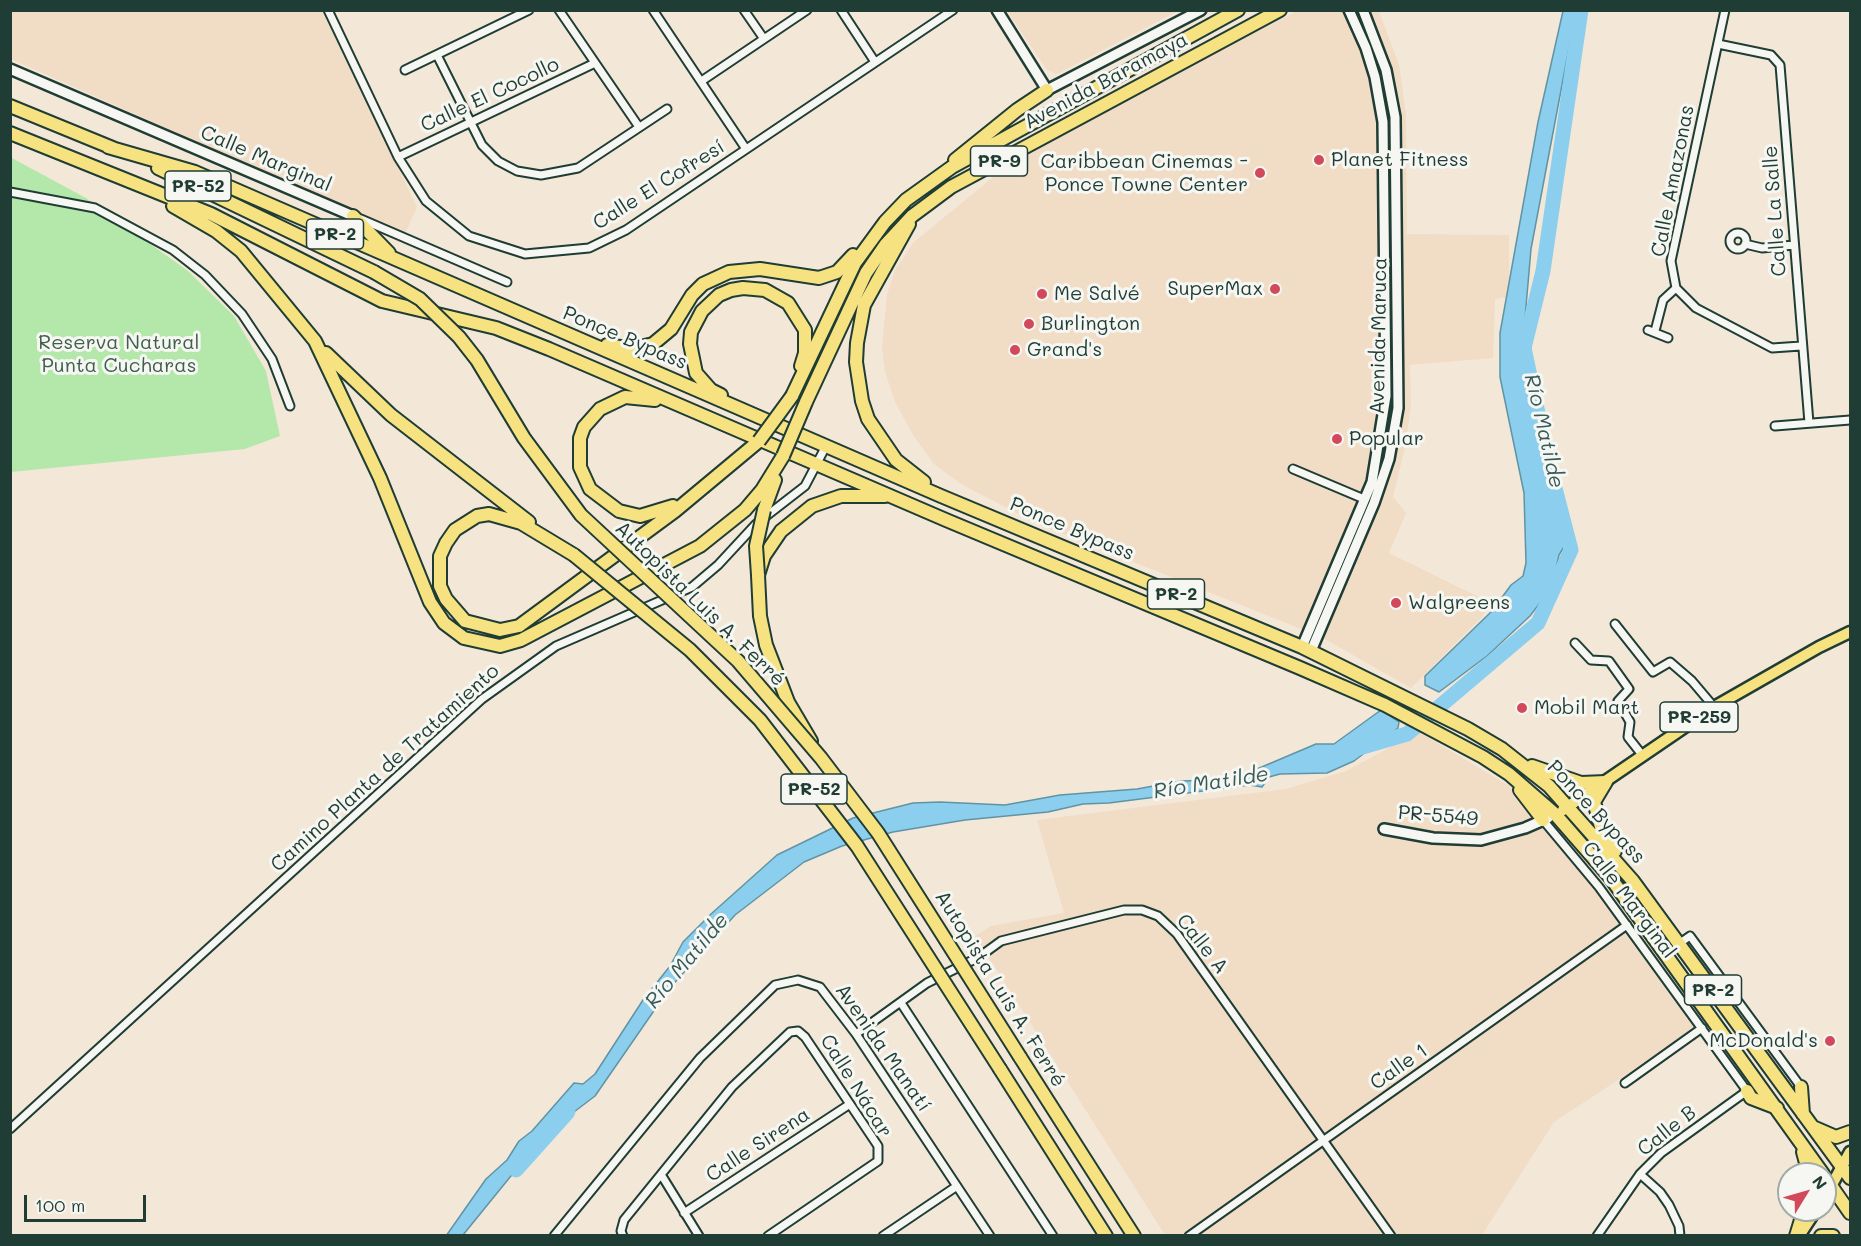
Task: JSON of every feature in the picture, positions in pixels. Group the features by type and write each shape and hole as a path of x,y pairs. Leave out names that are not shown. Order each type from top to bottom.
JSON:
{"highway":[{"name":"Avenida Baramaya","path":"690,498 741,458 765,434 794,393 844,284 861,254 885,222 906,200 932,179 1238,10"},
{"name":"Avenida Baramaya","path":"783,456 866,273 886,244 912,216 951,187 1280,10"},
{"path":"932,179 1017,110 1047,90"},
{"name":"PR-2","path":"10,106 108,147"},
{"name":"PR-2","path":"10,133 146,190"},
{"name":"Ponce Bypass","path":"108,147 195,172 559,331 582,335 605,348 747,412 1307,649 1455,722 1510,755 1549,786 1634,880 1851,1178"},
{"name":"Autopista Luis A. Ferré","path":"108,147 191,182 374,272 420,299 459,337 477,360 524,438 581,515 738,661 821,758 878,833 1134,1236"},
{"path":"146,190 216,231 241,251 315,341 358,428 437,616 464,638 487,645 512,643 535,634 700,546 725,528 762,490 783,456"},
{"name":"Ponce Bypass","path":"146,190 211,214 382,301 496,328 549,349 816,465 894,496 1384,705 1444,735 1509,774 1555,814 1635,909 1798,1137 1813,1162"},
{"path":"353,216 384,249 402,263"},
{"path":"912,216 903,237 893,249 864,305 856,343 857,379 868,419 882,442 904,467 941,496"},
{"path":"605,348 632,349 653,344 671,329 692,295 703,284 729,272 760,269 801,277 830,275 844,266 885,222"},
{"path":"747,412 733,401 711,390 696,373 693,362 690,338 696,320 711,302 725,292 742,288 765,290 778,296 795,311 805,330 806,340 805,353 795,380 794,393"},
{"name":"Autopista Luis A. Ferré","path":"315,341 357,385 391,415 574,555 690,650 760,720 857,846 1106,1236"},
{"path":"680,405 634,397 608,404 584,427 578,459 590,489 619,511 630,515 652,514 690,498"},
{"path":"783,456 760,524 756,546 760,616 777,679 821,758"},
{"path":"758,575 764,556 781,531 802,513 826,500 854,495 894,496"},
{"path":"574,555 521,523 489,514 477,516 455,530 446,543 440,556 440,586 446,599 465,621 488,629 511,628 527,621 690,498"},
{"path":"1510,755 1547,772 1581,783 1606,782"},
{"path":"1509,774 1543,820"},
{"path":"1606,782 1594,802 1595,806 1601,827 1634,880"},
{"path":"1801,1087 1803,1115"},
{"path":"1747,1091 1752,1098 1777,1108"},
{"path":"1811,1126 1836,1137 1851,1132"},
{"path":"1798,1137 1805,1162"},
{"name":"Ponce Bypass","path":"1837,1197 1851,1213"},
{"path":"1821,1236 1833,1236"}],"main road":[{"name":"PR-259","path":"1555,814 1606,782 1714,707 1819,647 1851,632"},
{"path":"1837,1172 1851,1152"},
{"path":"1798,1236 1808,1222"}],"street":[{"name":"Calle El Cofresí","path":"328,10 398,157 426,201 470,236 525,254 589,248 626,230 952,10"},
{"path":"405,70 529,10"},
{"path":"559,10 639,127"},
{"path":"653,10 703,81 746,149"},
{"path":"744,10 764,39"},
{"path":"703,81 807,10"},
{"path":"841,10 875,63"},
{"path":"937,10 942,18"},
{"path":"997,10 1047,90 1201,10"},
{"name":"Avenida Maruca","path":"1307,649 1372,482 1386,396 1385,157 1375,77 1366,48 1349,10"},
{"name":"Avenida Maruca","path":"1307,649 1374,503 1389,459 1398,408 1395,117 1386,70 1363,10"},
{"name":"Calle Amazonas","path":"1676,288 1671,261 1725,10"},
{"name":"Calle La Salle","path":"1718,44 1771,55 1780,64 1809,423"},
{"path":"437,55 482,145 498,161 517,171 541,175 578,168 667,109"},
{"name":"Calle El Cocollo","path":"398,157 595,63"},
{"name":"Calle Marginal","path":"10,69 507,282"},
{"path":"10,192 94,208 173,250 205,275 242,314 272,359 290,406"},
{"path":"1745,244 1762,248 1794,245"},
{"path":"1668,338 1652,331 1663,300 1676,288 1696,308 1773,348 1801,346"},
{"path":"1775,426 1851,420"},
{"name":"Camino Planta de Tratamiento","path":"10,1129 482,699 556,646 692,587 718,565 756,524 805,486 826,446"},
{"path":"1293,469 1364,499"},
{"path":"1615,624 1653,672 1670,662 1692,681 1714,707"},
{"path":"1575,643 1591,660 1609,661 1629,689 1618,701 1630,722 1628,736 1643,756"},
{"name":"PR-5549","path":"1384,829 1433,838 1480,840 1525,828 1555,814"},
{"name":"Calle Marginal","path":"1543,820 1579,861 1747,1091"},
{"name":"Calle A","path":"856,1034 927,983 979,957 1001,941 1125,910 1142,910 1158,916 1177,934 1391,1236"},
{"name":"Calle 1","path":"1189,1236 1627,925"},
{"name":"Calle Marginal","path":"1680,943 1690,936 1801,1087"},
{"name":"Avenida Manatí","path":"554,1236 700,1058 776,986 798,980 819,987 856,1034 990,1236"},
{"path":"901,1003 1053,1236"},
{"path":"1625,1083 1702,1028"},
{"name":"Calle Nácar","path":"623,1236 621,1232 624,1220 732,1087 790,1032 798,1031 805,1037 878,1146 878,1161 768,1236"},
{"name":"Calle B","path":"1598,1236 1640,1174 1661,1153 1747,1091"},
{"name":"Calle Sirena","path":"684,1213 850,1104"},
{"path":"1640,1174 1669,1205 1679,1226 1680,1236"},
{"path":"662,1176 699,1236"},
{"path":"883,1236 957,1186"}],"shaded area":[{"path":"11,11 322,11 417,207 405,234 11,59"},
{"path":"1007,11 1178,11 1057,74 1047,70"},
{"path":"1297,11 1379,11 1399,65 1406,113 1407,234 1509,235 1509,297 1495,299 1493,358 1410,365 1411,407 1405,447 1393,497 1406,513 1389,553 1491,603 1482,617 1411,688 1321,637 1036,523 961,484 934,464 913,435 895,402 885,372 882,347 887,294 895,270 914,242 997,174 1079,125"},
{"path":"1419,732 1511,787 1570,839 1635,920 1708,1021 1554,1122 1482,1235 1165,1235 975,936 991,926 1064,913 1037,820 1286,789 1346,771"}],"green space":[{"name":"Reserva Natural Punta Cucharas","path":"10,157 86,198 188,271 234,316 266,371 280,436 245,449 11,472"}],"water":[{"path":"1563,11 1576,11 1531,249 1525,318 1531,347 1527,369 1527,394 1531,409 1546,432 1549,449 1556,459 1552,495 1563,523 1565,545 1559,555 1552,587 1530,616 1487,656 1439,692 1425,685 1425,676 1492,611 1511,585 1523,576 1526,563 1524,493 1500,377 1500,333 1538,122"},
{"name":"Río Matilde","path":"1381,710 1399,722 1398,728 1354,761 1327,773 1280,774 1269,777 1262,787 1250,785 1109,803 1083,804 1048,812 965,820 893,832 842,846 804,862 735,915 669,989 595,1096 545,1134 463,1235 446,1236 486,1179 507,1160 519,1141 532,1131 574,1083 583,1084 595,1074 643,1000 670,966 683,942 777,855 853,818 913,803 1005,805 1060,795 1137,789 1181,781 1246,779 1257,769 1316,744 1334,744"}],"waterway":[{"name":"Río Matilde","path":"1544,441 1524,348 1543,271 1581,10"},
{"name":"Río Matilde","path":"1359,748 1407,734 1538,623 1571,550 1549,465"},
{"name":"Río Matilde","path":"516,1170 568,1112"}],"place":[{"name":"Planet Fitness","path":"1319,160"},
{"name":"Caribbean Cinemas - Ponce Towne Center","path":"1260,173"},
{"name":"SuperMax","path":"1275,289"},
{"name":"Me Salvé","path":"1042,294"},
{"name":"Burlington","path":"1029,324"},
{"name":"Grand's","path":"1015,350"},
{"name":"Popular","path":"1337,439"},
{"name":"Walgreens","path":"1396,603"},
{"name":"Mobil Mart","path":"1522,708"},
{"name":"McDonald's","path":"1830,1041"}]}
